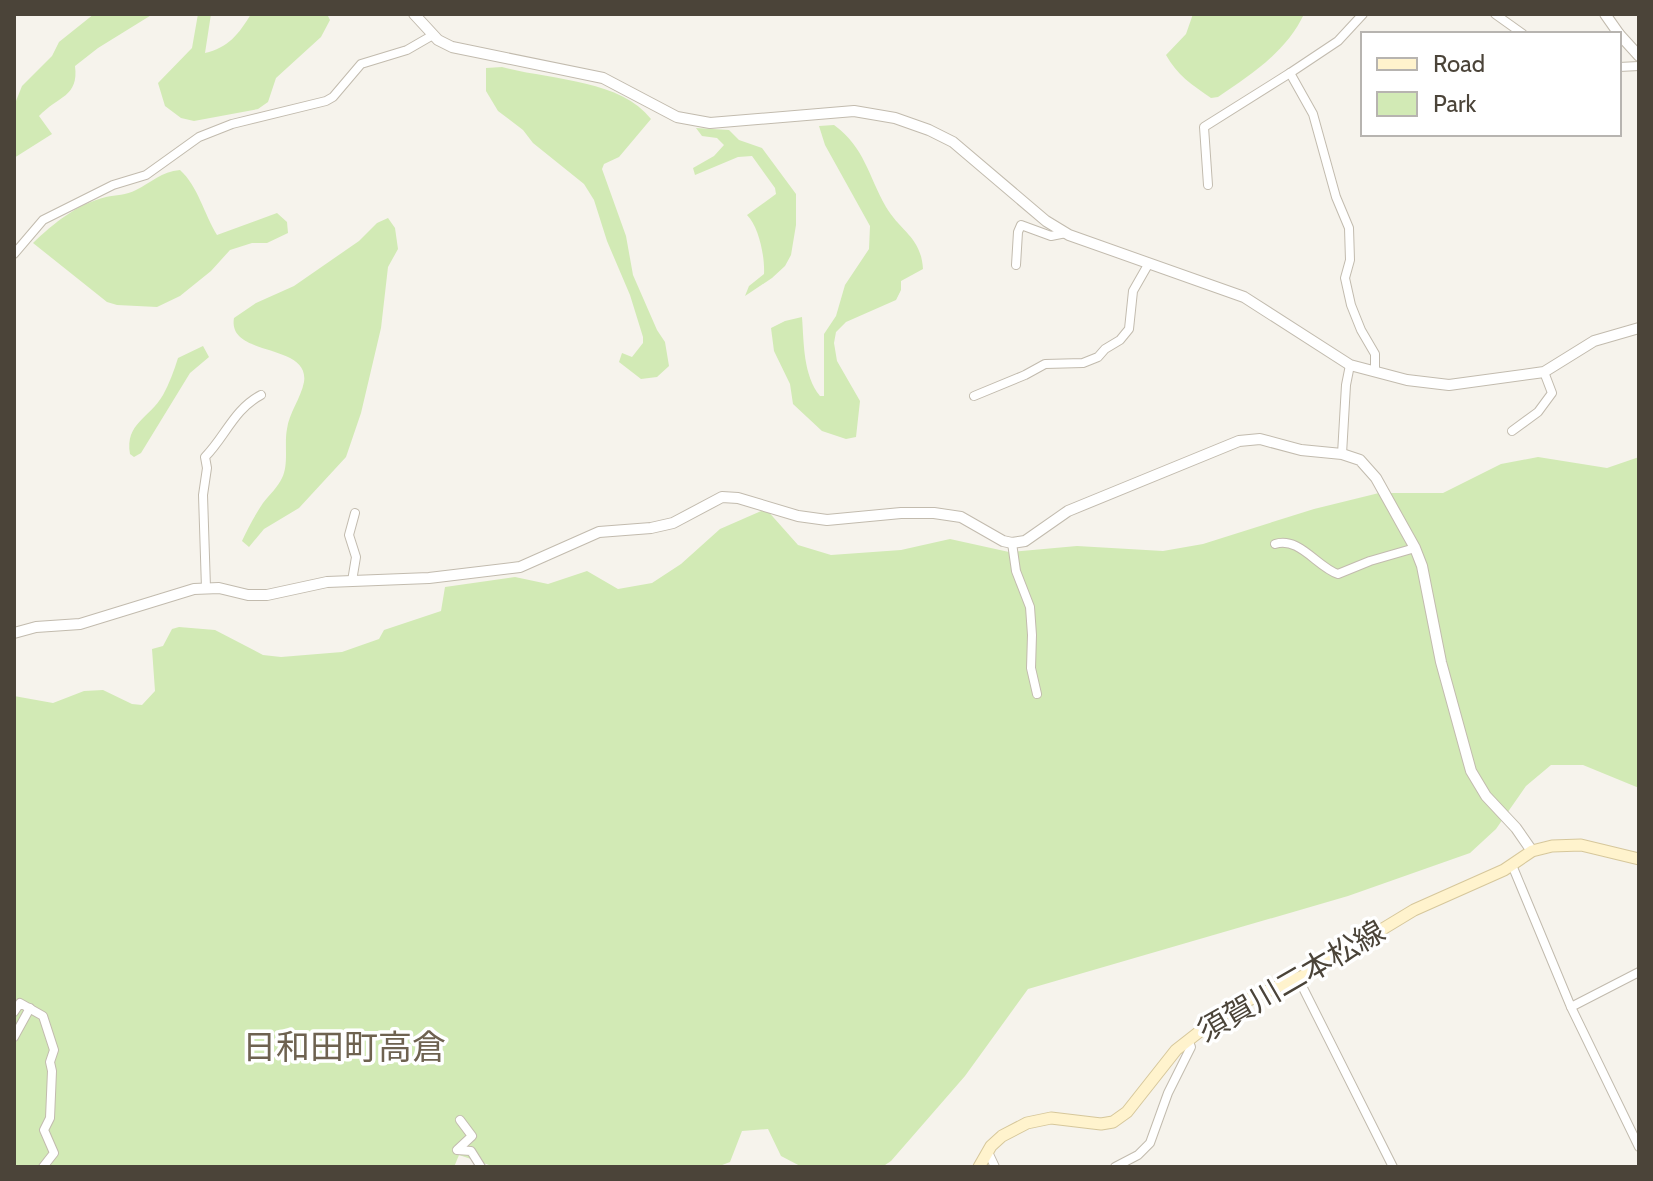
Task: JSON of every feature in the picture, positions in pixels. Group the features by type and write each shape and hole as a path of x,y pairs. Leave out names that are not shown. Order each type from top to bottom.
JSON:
{"main road":[{"name":"須賀川二本松線","path":"979,1167 1002,1136 1042,1119 1101,1124 1113,1122 1127,1112 1170,1057 1188,1040 1239,1005 1298,978 1439,897 1479,882 1532,851 1552,846 1581,845 1639,859"}],"street":[{"path":"414,14 433,35 464,51 603,78 663,110 695,121 710,123 854,111 895,118 953,142 1046,221 1066,233 1244,297 1350,365 1375,372 1449,385 1544,372 1594,341 1639,328"},
{"path":"1208,185 1204,127 1344,37 1363,14"},
{"path":"1495,14 1520,32"},
{"path":"1605,14 1618,32"},
{"path":"14,254 38,223 68,205 113,185 146,175 199,137 219,128 326,101 361,64 407,50 433,35"},
{"path":"1621,36 1639,56"},
{"path":"1290,73 1313,114 1336,197 1349,228 1350,260 1345,278 1351,305 1375,354 1375,372"},
{"path":"1016,265 1021,225 1051,236 1066,233"},
{"path":"974,396 1045,364 1083,363 1098,357 1129,329 1133,291 1149,263"},
{"path":"1342,454 1350,365"},
{"path":"1512,431 1552,393 1544,372"},
{"path":"206,588 205,457 215,448 231,421 261,395"},
{"path":"14,633 36,627 83,623 206,588 267,595 327,582 429,578 520,567 599,532 662,526 679,521 712,501 729,497 798,516 827,520 915,512 957,517 1012,543 1025,541 1068,511 1191,459 1239,441 1260,439 1301,450 1342,454 1360,460 1370,469 1422,566 1441,662 1471,771 1486,796 1516,828 1532,851"},
{"path":"352,581 356,557 349,535 355,513"},
{"path":"1012,543 1016,571 1030,607 1031,668 1037,694"},
{"path":"1275,544 1295,545 1338,574 1415,548"},
{"path":"1512,865 1571,1007 1639,1147"},
{"path":"1571,1007 1639,972"},
{"path":"1298,978 1393,1167"},
{"path":"14,1012 20,1003 45,1018 53,1044 50,1118 44,1130 54,1153 43,1167"},
{"path":"14,1037 30,1008"},
{"path":"1115,1167 1138,1155 1150,1143 1168,1093 1191,1047 1188,1040"},
{"path":"460,1120 472,1136 457,1150 471,1151 481,1167"},
{"path":"988,1152 995,1167"}],"green space":[{"path":"94,14 153,14 75,66 74,84 70,90 39,116 52,134 14,158 14,106 22,86 52,56 59,42"},
{"path":"198,14 211,14 205,53 220,48 232,39 251,14 327,14 330,20 321,37 276,78 268,102 258,109 194,121 181,118 165,106 158,83 192,48"},
{"path":"1193,14 1304,14 1288,39 1267,61 1218,97 1211,98 1180,74 1166,55 1186,34"},
{"path":"502,67 603,88 638,106 651,119 619,157 604,164 602,169 626,236 633,275 665,342 669,366 657,377 641,379 619,362 622,353 632,357 643,343 643,337 594,200 584,184 498,111 486,91 486,68"},
{"path":"834,125 853,143 886,207 918,249 923,269 901,281 896,300 846,322 836,332 837,361 860,401 856,437 846,439 822,431 793,404 790,384 774,351 771,328 802,317 807,369 814,388 820,396 824,396 824,334 836,316 845,285 869,249 870,226 825,145 819,126"},
{"path":"696,128 729,130 739,140 762,148 796,194 796,225 791,255 772,278 745,296 749,286 764,274 760,243 747,215 776,194 775,188 752,156 738,157 695,175 693,168 714,156 724,145 717,138 702,136"},
{"path":"180,170 196,192 217,235 277,213 287,222 288,233 267,243 252,243 230,250 211,271 180,296 157,307 107,302 33,243 85,204 132,192 162,175"},
{"path":"388,218 395,228 398,249 388,267 381,328 361,413 346,457 299,508 264,529 249,547 242,541 284,472 288,423 304,382 302,369 295,361 243,339 235,331 234,318 256,303 294,286"},
{"path":"203,346 209,357 190,373 141,453 134,457 130,454 131,435 163,395 178,358"},
{"path":"1538,457 1607,468 1639,457 1639,788 1583,765 1551,765 1526,786 1496,829 1470,853 1348,896 1028,989 965,1076 891,1161 882,1167 802,1167 781,1156 768,1129 742,1131 730,1162 717,1167 495,1167 459,1155 454,1167 14,1167 14,696 53,703 84,691 103,690 132,704 142,705 155,691 152,649 163,646 172,629 179,627 215,630 263,655 281,657 342,652 379,639 384,630 441,611 445,587 515,577 548,584 587,571 618,589 652,583 681,564 720,529 766,509 798,545 831,555 901,550 950,539 1009,552 1077,546 1163,551 1203,544 1314,509 1379,493 1443,493 1501,464"}],"district":[{"name":"日和田町高倉","path":"344,1047"}]}
